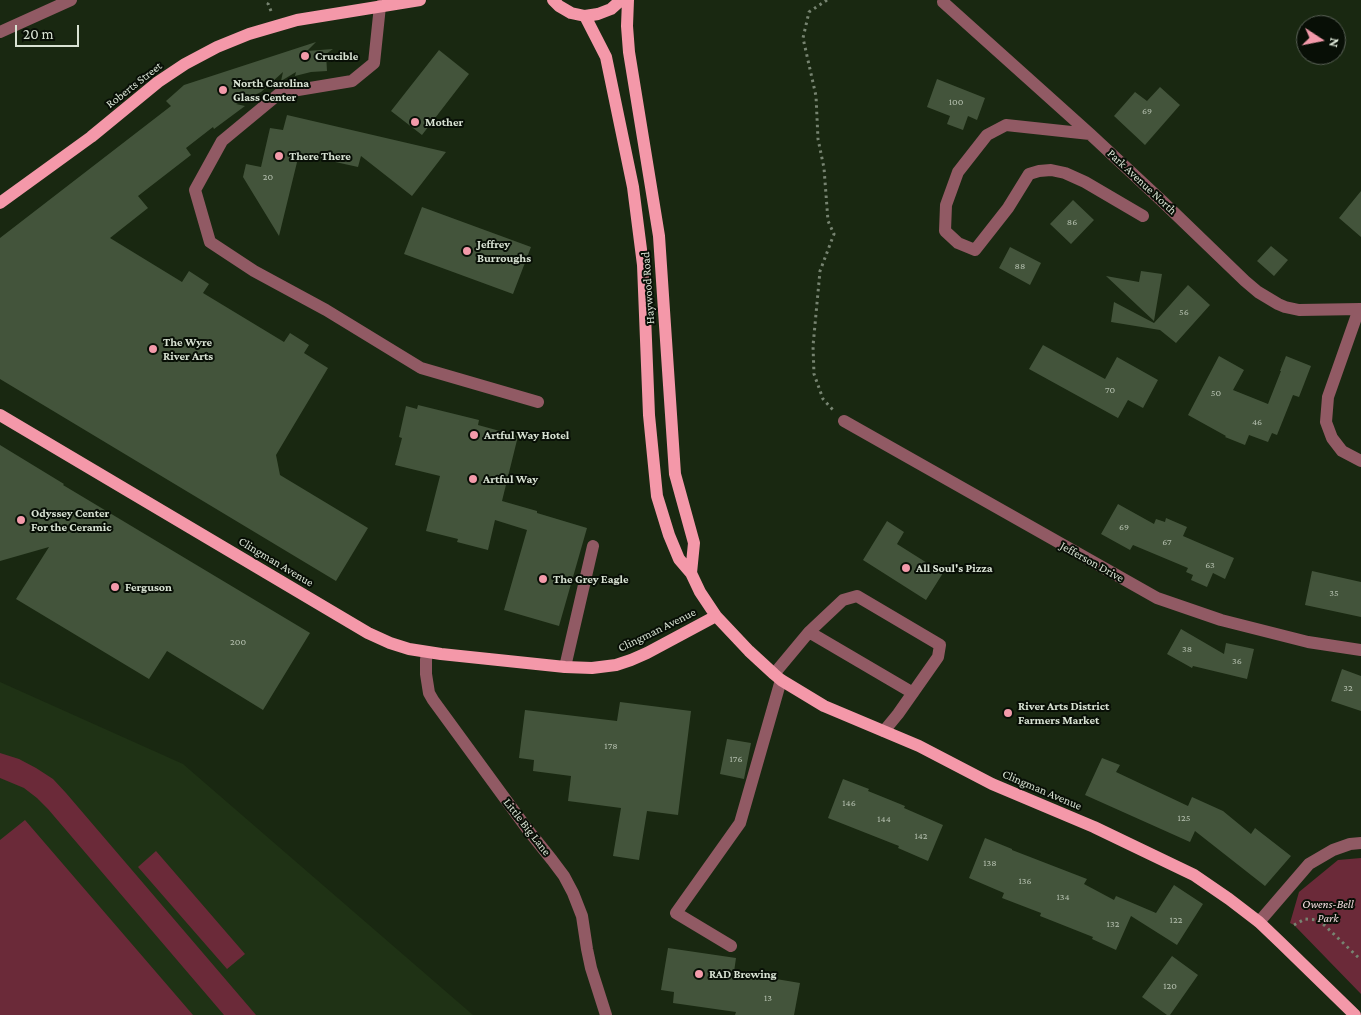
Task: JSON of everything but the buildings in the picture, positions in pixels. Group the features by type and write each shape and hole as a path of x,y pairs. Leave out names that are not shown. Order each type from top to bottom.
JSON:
{"main road":[{"name":"Roberts Street","path":"0,203 91,137 158,82 217,46 249,34 298,20 420,0"},
{"path":"553,0 571,13 585,16 611,9 621,0"},
{"name":"Haywood Road","path":"628,0 629,52 659,236 675,474 694,543 691,573"},
{"name":"Haywood Road","path":"585,16 606,58 633,187 643,265 648,415 657,496 669,535 679,559 691,573 700,592 716,616"},
{"path":"643,265 660,264"},
{"name":"Clingman Avenue","path":"0,415 368,633 409,649 565,667 592,668 616,665 631,660 716,616 748,651 778,677 824,706 919,746 992,784 1094,827 1194,875 1259,922 1355,1015"}],"street":[{"path":"0,32 71,0"},
{"name":"Park Avenue North","path":"943,2 1090,134 1245,282 1268,299 1285,307 1299,310 1360,309"},
{"path":"380,6 374,63 352,81 280,93 222,142 194,190 210,242 254,271 326,310 421,368 538,402"},
{"path":"1090,134 1006,125 988,135 958,172 946,205 945,231 958,243 975,250 1008,208 1029,174 1051,170 1085,182 1143,216"},
{"path":"1360,309 1328,397 1326,422 1332,438 1342,451 1361,461"},
{"name":"Jefferson Drive","path":"844,422 1157,598 1221,620 1308,642 1361,650"},
{"path":"565,667 593,546"},
{"path":"731,946 676,913 740,824 778,677 809,632 843,600 857,596 940,644 938,657 884,731"},
{"path":"809,632 913,693"},
{"name":"Little Big Lane","path":"427,652 426,674 433,700 564,876 573,893 582,916 591,968 606,1015"},
{"path":"1259,922 1309,864 1333,850 1350,844 1361,843"}],"path":[{"path":"268,4 271,0"},
{"path":"827,0 809,12 803,38 816,96 818,139 824,168 828,221 834,234 820,272 812,346 814,374 823,400 844,422"},
{"path":"1294,925 1306,919 1319,920 1361,960"}],"shaded area":[{"path":"0,682 183,764 473,1015 0,1015"}],"green space":[{"path":"0,753 19,759 53,779 256,1015 224,1015 48,809 24,788 0,778"},
{"path":"25,820 193,1015 0,1015 0,840"},
{"path":"156,851 245,954 227,969 138,867"},
{"name":"Owens-Bell Park","path":"1361,858 1361,994 1290,923 1299,892 1338,860"}],"place":[{"name":"Crucible","path":"305,56"},
{"name":"North Carolina Glass Center","path":"223,90"},
{"name":"Mother","path":"415,122"},
{"name":"There There","path":"279,156"},
{"name":"Jeffrey Burroughs","path":"467,251"},
{"name":"The Wyre River Arts","path":"153,349"},
{"name":"Artful Way Hotel","path":"474,435"},
{"name":"Artful Way","path":"473,479"},
{"name":"Odyssey Center For the Ceramic","path":"21,520"},
{"name":"All Soul's Pizza","path":"906,568"},
{"name":"The Grey Eagle","path":"543,579"},
{"name":"Ferguson","path":"115,587"},
{"name":"River Arts District Farmers Market","path":"1008,713"},
{"name":"RAD Brewing","path":"699,974"}]}
